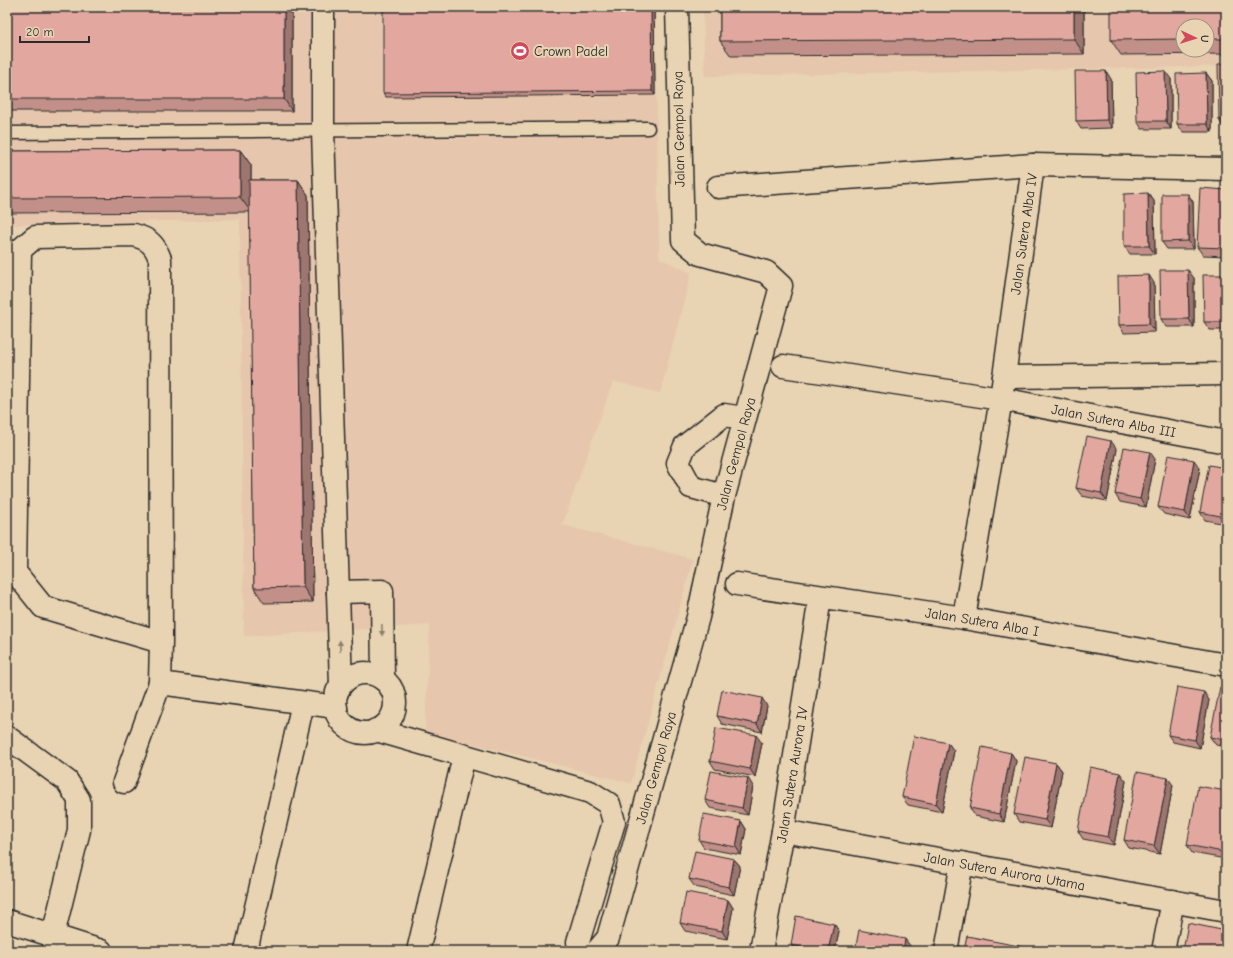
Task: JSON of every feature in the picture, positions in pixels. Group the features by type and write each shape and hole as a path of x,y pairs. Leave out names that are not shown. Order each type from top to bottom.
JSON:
{"street":[{"path":"323,7 323,131 341,685"},
{"name":"Jalan Gempol Raya","path":"588,946 608,938 698,617 724,496 781,286 766,272 700,254 683,240 677,7"},
{"path":"718,186 1034,165"},
{"name":"Jalan Sutera Alba IV","path":"964,618 1001,399 1034,165 1226,169"},
{"path":"124,782 160,683 161,642 160,259 156,247 146,238 134,235 35,237 20,250 15,572 43,607 161,642"},
{"name":"Jalan Sutera Alba III","path":"783,366 1001,399 1226,442"},
{"path":"1004,377 1226,374"},
{"path":"724,496 691,487 678,463 685,446 724,415 744,418"},
{"name":"Jalan Sutera Alba I","path":"736,584 820,598 964,618 1226,665"},
{"path":"338,592 382,591 383,679"},
{"name":"Jalan Sutera Aurora IV","path":"761,951 783,831 820,598"},
{"path":"360,673 372,674 383,679 392,691 394,706 389,721 376,730 369,732 354,730 342,721 336,707 337,692 341,685 349,677 360,673"},
{"path":"160,683 336,707"},
{"path":"246,951 303,703"},
{"path":"376,730 590,792 609,804 614,822 588,946"},
{"path":"7,737 67,781 79,800 79,830 50,943"},
{"path":"418,951 464,756"},
{"name":"Jalan Sutera Aurora Utama","path":"783,831 1226,911"},
{"path":"946,951 962,863"},
{"path":"1163,951 1173,901"},
{"path":"7,921 50,943 101,951"}],"lane":[{"path":"7,133 648,128"}],"shaded area":[{"path":"7,7 655,7 659,258 691,273 660,393 613,381 562,525 693,559 631,783 425,732 430,625 244,636 240,219 7,225"},
{"path":"703,7 1226,7 1226,66 705,76"}],"building":[{"path":"7,7 284,7 284,99 7,99"},
{"name":"Crown Padel","path":"383,7 651,7 652,91 383,93"},
{"path":"720,7 1074,7 1074,39 720,41"},
{"path":"1111,7 1226,7 1226,39 1215,39 1215,18 1175,18 1175,39 1111,40"},
{"path":"1218,64 1226,64 1226,120 1219,120"},
{"path":"1075,71 1106,71 1107,120 1076,121"},
{"path":"1165,71 1166,121 1137,121 1136,72"},
{"path":"1206,73 1207,124 1177,124 1176,74"},
{"path":"240,150 240,197 7,198 7,151"},
{"path":"249,180 298,180 303,587 254,588"},
{"path":"1200,188 1226,190 1226,248 1197,247"},
{"path":"1148,193 1149,246 1124,246 1124,194"},
{"path":"1162,194 1188,194 1188,241 1162,242"},
{"path":"1160,270 1188,270 1189,319 1161,319"},
{"path":"1149,275 1149,324 1119,325 1118,276"},
{"path":"1203,275 1226,275 1226,322 1204,322"},
{"path":"1087,436 1111,441 1101,493 1076,488"},
{"path":"1124,447 1150,452 1140,499 1115,494"},
{"path":"1168,455 1194,460 1185,512 1158,507"},
{"path":"1209,465 1226,468 1225,517 1200,512"},
{"path":"1177,687 1204,692 1195,740 1168,735"},
{"path":"1220,687 1226,689 1226,740 1210,737"},
{"path":"722,690 762,698 757,724 717,716"},
{"path":"716,728 756,735 750,769 710,761"},
{"path":"914,736 948,743 936,804 902,797"},
{"path":"982,747 1011,753 999,814 970,808"},
{"path":"1025,757 1056,763 1045,820 1014,814"},
{"path":"1090,767 1120,773 1108,837 1078,831"},
{"path":"711,771 748,778 742,808 705,800"},
{"path":"1137,772 1168,778 1154,846 1124,840"},
{"path":"1198,786 1226,791 1226,835 1223,852 1187,845"},
{"path":"704,814 741,821 736,847 699,840"},
{"path":"695,851 734,859 729,887 689,879"},
{"path":"686,892 728,900 722,931 680,923"},
{"path":"796,916 834,924 828,951 820,951 791,945"},
{"path":"1188,923 1226,931 1226,951 1183,951"},
{"path":"859,930 905,939 903,951 855,951"},
{"path":"967,936 1039,950 1039,951 964,951"}],"place":[{"name":"Crown Padel","path":"520,51"}]}
